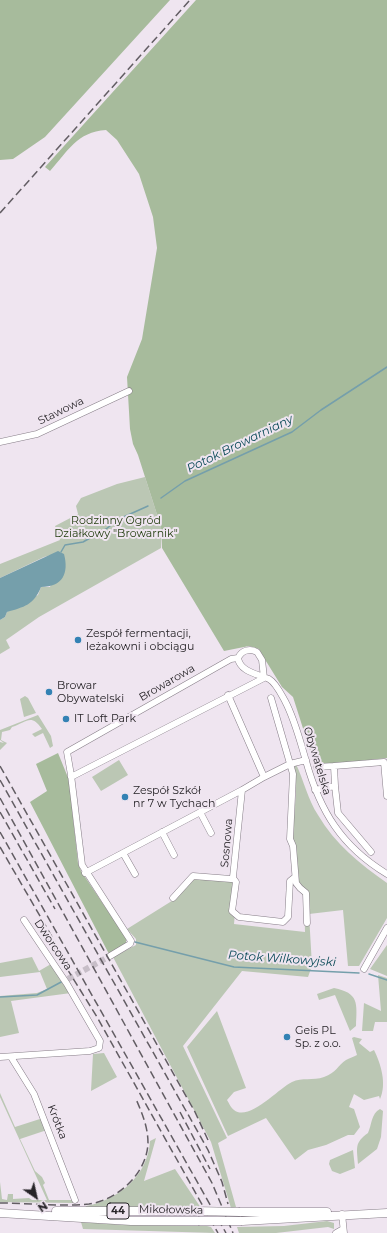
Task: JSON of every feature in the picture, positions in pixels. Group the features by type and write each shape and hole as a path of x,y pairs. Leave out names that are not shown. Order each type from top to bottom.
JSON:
{"main road":[{"name":"Mikołowska","path":"0,1209 321,1212 342,1214"},
{"name":"Mikołowska","path":"0,1213 131,1220 242,1221 300,1219 342,1214 387,1213"}],"street":[{"name":"Stawowa","path":"0,442 36,434 129,391"},
{"path":"71,777 228,695 264,678 262,660 258,653 249,650 241,653 238,658"},
{"name":"Obywatelska","path":"238,658 239,663 244,668 268,679 274,684 289,708 315,790 325,812 338,832 355,850 387,874"},
{"name":"Browarowa","path":"110,956 130,944 132,941 85,873 82,865 71,777 66,754 69,749 149,706 231,659 238,658"},
{"path":"228,695 264,777"},
{"path":"271,698 293,774 290,839 293,846 295,876 300,888 306,893 307,923"},
{"path":"85,873 264,777 290,764 306,760"},
{"path":"317,767 384,762 387,796"},
{"path":"334,766 338,813 371,852"},
{"path":"315,790 336,786"},
{"name":"Sosnowa","path":"173,898 193,876 233,878 242,790"},
{"path":"200,812 211,833"},
{"path":"162,832 174,855"},
{"path":"123,852 135,874"},
{"name":"Obywatelska","path":"374,864 387,869"},
{"path":"233,878 236,882 232,911 239,916 283,922 288,917 290,880 295,876"},
{"name":"Dworcowa","path":"11,1057 90,1051 100,1047 100,1040 67,980 24,920"},
{"path":"364,969 387,928"},
{"path":"0,1058 11,1057"},
{"name":"Krótka","path":"11,1057 34,1094 75,1200"},
{"path":"336,1233 344,1231 342,1214"}],"green space":[{"path":"0,0 170,0 45,137 13,159 0,160"},
{"path":"196,0 387,0 387,758 315,766 293,697 282,687 259,649 249,646 224,651 162,548 161,527 138,455 133,444 130,429 127,377 142,339 157,248 153,217 139,174 117,140 106,130 88,134 80,139 68,150 50,171 45,167"},
{"name":"Rodzinny Ogród Działkowy \"Browarnik\"","path":"145,477 161,527 161,548 39,617 6,640 10,648 0,654 0,620 5,617 7,612 38,595 41,587 50,587 61,552 44,557 0,578 0,564 60,540 55,526 78,514 76,506 81,498 117,484"},
{"path":"25,696 28,698 36,713 24,717 20,699"},
{"path":"38,715 51,736 53,746 50,748 43,733 35,737 32,734 42,729 35,721 28,720 12,727 10,730 2,732 1,740 7,743 0,750 0,742 4,743 0,740 0,730"},
{"path":"58,753 69,780 78,863 81,871 126,938 126,943 109,954 30,802 47,791 36,764"},
{"path":"119,760 128,775 101,791 92,777"},
{"path":"296,764 315,809 332,835 358,861 387,883 387,918 359,966 348,966 343,910 309,914 312,966 308,977 242,971 183,1046 227,1138 218,1143 236,1207 231,1208 211,1142 113,957 136,945 136,939 127,929 175,899 194,878 238,880 234,924 305,932 304,898 297,882 292,840 296,794 294,768"},
{"path":"387,945 387,976 370,969"},
{"path":"32,957 39,971 51,964 71,993 11,1001 19,1033 0,1037 0,996 37,993 47,989 40,972 0,977 0,963"},
{"path":"378,975 387,978 387,1022 375,1022 373,1031 362,1031 364,1003 381,1011"},
{"path":"334,988 348,993 355,1000 356,1026 350,1031 335,995 319,1000 317,994"},
{"path":"217,1011 246,1088 234,1092 227,1100 234,1110 248,1112 264,1103 292,1082 320,1078 328,1075 343,1062 357,1055 352,1038 354,1037 362,1039 359,1043 370,1052 374,1050 377,1056 383,1081 380,1099 379,1096 364,1100 354,1094 349,1107 354,1109 360,1127 354,1135 348,1135 326,1145 308,1150 295,1160 266,1118 228,1136 187,1047"},
{"path":"104,1053 117,1077 91,1091 93,1054"},
{"path":"0,1093 15,1127 43,1118 47,1130 20,1139 35,1171 42,1177 45,1183 43,1185 49,1200 72,1200 74,1203 0,1202 0,1182 2,1199 7,1200 8,1194 13,1194 13,1199 29,1198 32,1200 47,1200 0,1097"},
{"path":"380,1109 383,1111 381,1137 377,1149 358,1164 358,1143 368,1133 373,1116"},
{"path":"156,1138 144,1181 175,1169 201,1208 85,1208 86,1206 98,1203 120,1192 129,1184 144,1165 148,1154 150,1141"},
{"path":"353,1150 355,1168 340,1174 332,1171 329,1164 330,1160"},
{"path":"327,1221 334,1223 334,1229 328,1227 276,1233 239,1233 237,1227 284,1226"},
{"path":"81,1222 127,1225 207,1226 211,1227 215,1233 83,1229"}],"water":[{"path":"58,551 64,554 66,567 63,578 55,585 41,587 32,602 23,607 7,612 5,617 0,620 0,578"}],"waterway":[{"name":"Potok Browarniany","path":"161,498 185,481 292,432 321,410 387,367"},
{"name":"Potok Browarniany","path":"61,552 65,545 83,542 106,529 119,519 148,506"},
{"name":"Potok Wilkowyjski","path":"135,942 234,967 359,973"},
{"name":"Potok Wilkowyjski","path":"369,974 387,980"},
{"name":"Potok Wilkowyjski","path":"0,997 37,995 63,981"}],"tunnel":[{"path":"68,979 110,956"}],"railway":[{"path":"0,213 190,0"},
{"path":"0,766 195,1112 208,1140"},
{"path":"0,780 208,1150 222,1182 228,1204"},
{"path":"0,798 212,1183 233,1233"},
{"path":"0,812 55,909"},
{"path":"0,832 226,1233"},
{"path":"0,847 55,942"},
{"path":"48,938 97,1017 218,1233"},
{"path":"0,1203 56,1205 89,1204 110,1197 120,1191 137,1174 146,1154 148,1143 146,1126 136,1099"},
{"path":"180,1112 210,1169"}],"place":[{"name":"Zespół fermentacji, leżakowni i obciągu","path":"78,640"},
{"name":"Browar Obywatelski","path":"49,692"},
{"name":"IT Loft Park","path":"66,719"},
{"name":"Zespół Szkół nr 7 w Tychach","path":"125,797"},
{"name":"Geis PL Sp. z o.o.","path":"287,1037"}]}
